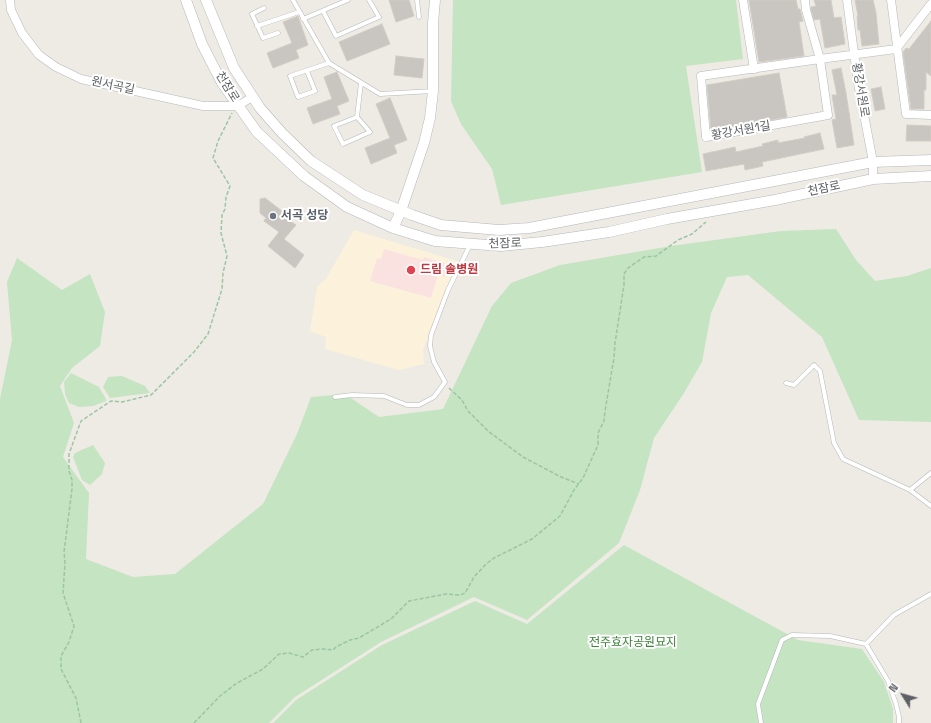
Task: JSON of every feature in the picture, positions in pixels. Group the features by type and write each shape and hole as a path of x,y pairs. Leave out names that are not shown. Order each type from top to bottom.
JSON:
{"street":[{"name":"원서곡길","path":"10,0 11,10 22,33 39,55 56,67 81,79 203,106 236,106"},
{"name":"천잠로","path":"186,0 202,44 222,83 236,106 257,132 304,176 347,207 393,228 435,241 500,246 542,242 609,232 667,219 873,179 931,176"},
{"name":"천잠로","path":"206,0 234,68 252,97 282,134 311,161 363,195 401,211 441,225 499,230 529,228 873,162 931,160"},
{"path":"393,228 401,211 424,143 430,118 433,91 433,23 435,0"},
{"path":"743,0 754,69"},
{"path":"805,0 806,10 820,59"},
{"name":"황강서원로","path":"848,0 858,83 873,162 873,179"},
{"path":"891,0 896,49 906,114 931,115"},
{"path":"896,49 931,4"},
{"name":"황강서원1길","path":"820,59 828,116 706,137 701,76 820,59 896,49"},
{"path":"236,106 252,97"}],"lane":[{"path":"292,0 329,63 380,94 433,91"},
{"path":"303,19 348,0"},
{"path":"323,11 336,36 379,17 369,0"},
{"path":"418,0 419,17"},
{"path":"264,8 252,14 263,38 278,33"},
{"path":"257,26 299,12"},
{"path":"307,71 316,92 298,97 290,76 329,63"},
{"path":"357,117 334,126 343,144 370,132 357,117 362,83"},
{"path":"335,397 352,394 384,396 407,405 419,405 434,397 445,382 434,362 430,346 431,335 448,290 470,244"},
{"path":"786,383 794,386 814,365 820,371 834,443 843,459 910,490 931,506"},
{"path":"910,490 931,473"},
{"path":"866,644 894,615 931,594"},
{"path":"761,723 758,704 782,640 792,635 830,636 866,644 888,681 896,704 899,723"}],"path":[{"path":"81,723 76,698 61,669 61,656 74,626 63,594 65,563 64,552 72,489 72,480 69,471 69,454 81,421 111,402 122,402 151,395 194,352 208,334 222,288 223,273 227,256 221,233 222,215 225,209 226,197 230,186 213,158 218,141 236,106"},
{"path":"194,723 220,696 236,683 263,669 279,654 289,654 303,657 312,650 333,650 350,640 360,638 391,619 409,601 446,594 460,595 465,593 474,577 486,564 494,558 532,539 560,516 583,478 598,445 598,433 604,421 604,411 614,358 624,285 624,274 628,268 644,256 656,256 678,240 692,234 706,223 713,211"},
{"path":"447,386 462,400 468,411 488,431 523,457 579,484"}],"shaded area":[{"path":"354,230 457,261 423,350 424,364 399,370 325,349 326,337 310,331 317,287 326,279"},
{"name":"드림 솔병원","path":"384,249 423,260 424,257 450,265 446,277 438,275 431,298 370,281 377,258 381,259"}],"green space":[{"path":"453,0 736,0 743,59 686,66 702,172 501,205 492,169 461,124 451,101"},
{"path":"836,229 856,260 875,281 907,276 931,268 931,422 859,420 822,337 748,275 727,277 711,313 702,362 684,393 654,438 640,490 619,543 527,620 474,597 381,642 295,697 269,723 0,723 0,399 12,340 7,282 17,258 62,290 90,274 105,312 100,346 72,368 60,386 74,423 63,457 89,493 86,559 133,577 175,574 263,504 297,434 311,397 345,394 379,417 443,409 492,306 511,283 560,265 671,246 781,231"},
{"path":"71,373 99,387 106,401 93,406 79,407 69,403 65,394 64,382"},
{"path":"122,376 145,386 150,393 110,398 103,387 108,377"},
{"path":"93,445 105,463 102,474 90,485 82,480 73,457 75,453"},
{"name":"전주효자공원묘지","path":"624,545 798,640 862,649 884,682 893,709 893,723 273,723 296,700 382,645 475,601 527,624"}],"building":[{"path":"389,0 409,0 414,16 396,22"},
{"path":"749,0 796,0 803,21 799,22 804,56 759,62"},
{"path":"814,0 831,0 834,18 841,17 845,44 825,48 820,19 814,20 811,9 811,7 816,6"},
{"path":"855,0 873,0 876,13 879,44 862,46 860,30 858,30 858,16"},
{"path":"298,16 308,45 296,50 299,58 273,68 267,53 292,43 283,22"},
{"path":"931,21 931,76 926,72 924,109 911,109 903,52 906,48 909,49"},
{"path":"382,24 390,44 347,61 339,42"},
{"path":"396,56 424,59 422,78 394,75"},
{"path":"841,68 854,145 837,148 832,120 836,119 832,95 837,95 832,70"},
{"path":"337,72 349,101 337,106 340,114 313,124 307,108 332,99 324,77"},
{"path":"779,73 787,117 711,131 707,85"},
{"path":"881,87 885,109 875,111 871,89"},
{"path":"390,98 407,140 394,145 397,153 371,164 365,148 390,138 376,104"},
{"path":"907,125 931,126 931,141 906,141"},
{"path":"820,133 824,149 762,162 763,166 745,170 744,164 706,171 703,154 735,147 736,152 763,146 762,144 778,140 778,143 805,138 804,137"},
{"path":"265,198 282,211 280,214 296,225 284,239 304,255 295,268 268,246 279,232 264,221 266,218 260,213 260,199"}],"place":[{"name":"서곡 성당","path":"273,216"},
{"name":"드림 솔병원","path":"411,270"}]}
